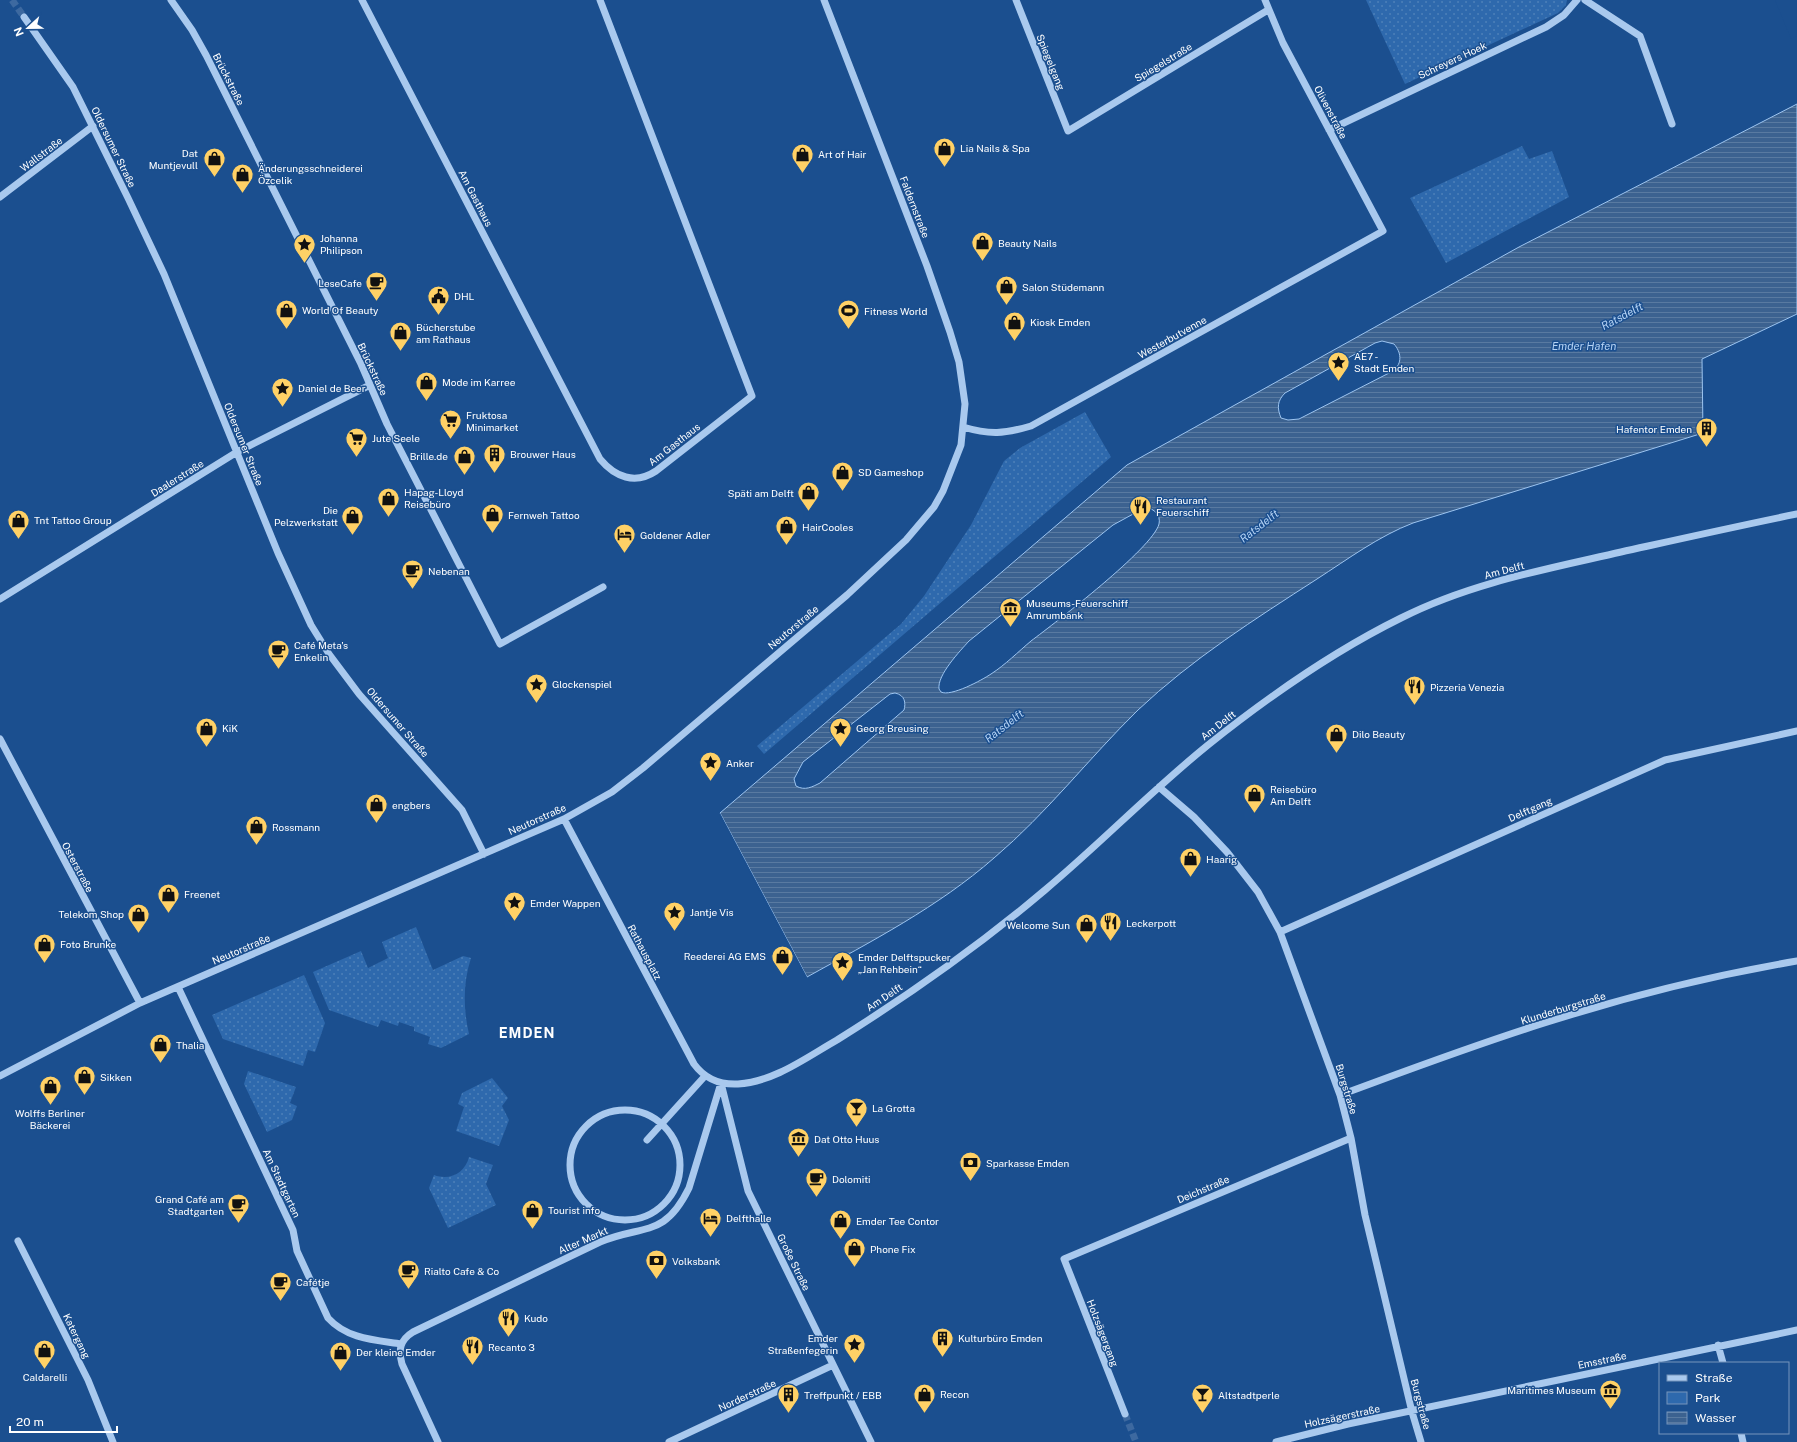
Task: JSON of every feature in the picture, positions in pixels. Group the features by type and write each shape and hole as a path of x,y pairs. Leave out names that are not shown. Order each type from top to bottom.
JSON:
{"street":[{"name":"Brückstraße","path":"171,0 192,30 206,55 370,385 387,424 500,644 603,587"},
{"name":"Am Gasthaus","path":"362,0 600,459 614,473 636,479 650,475 656,471 752,396 600,0"},
{"name":"Faldernstraße","path":"824,0 927,266 950,332 962,382 965,404 963,427"},
{"name":"Spiegelgang","path":"1016,0 1068,131"},
{"name":"Olivenstraße","path":"1265,0 1283,43 1383,231"},
{"name":"Schreyers Hoek","path":"1329,130 1546,27 1564,16 1577,0"},
{"path":"1584,0 1640,36 1672,124"},
{"name":"Spiegelstraße","path":"1068,131 1268,10"},
{"name":"Oldersumer Straße","path":"24,17 73,87 164,274 236,452 294,590 311,625 329,654 359,694 462,810 484,854"},
{"name":"Wallstraße","path":"0,197 93,126"},
{"name":"Westerbutvenne","path":"963,427 981,432 1000,434 1031,426 1383,231"},
{"name":"Daalerstraße","path":"0,599 236,452 370,385"},
{"name":"Neutorstraße","path":"0,1076 140,1003 564,819 612,792 643,768 847,595 906,540 934,507 943,491 961,444 963,427"},
{"name":"Am Delft","path":"721,1083 747,1083 778,1073 838,1039 904,996 1045,890 1159,787 1246,716 1318,665 1375,631 1434,603 1483,586 1547,569 1797,514"},
{"name":"Delftgang","path":"1280,932 1665,760 1797,731"},
{"name":"Osterstraße","path":"0,739 140,1003"},
{"name":"Burgstraße","path":"1159,787 1194,817 1227,852 1258,892 1280,932 1340,1095 1351,1138 1365,1215 1412,1412 1421,1442"},
{"name":"Rathausplatz","path":"564,819 689,1057 705,1076 721,1083"},
{"name":"Klunderburgstraße","path":"1340,1095 1554,1020 1672,986 1797,961"},
{"name":"Am Stadtgarten","path":"178,987 293,1230 297,1251 328,1318 335,1326 350,1334 401,1344"},
{"path":"647,1140 705,1076"},
{"name":"Alter Markt","path":"401,1344 403,1340 412,1332 600,1242 621,1235 644,1231 666,1220 683,1201 689,1188 721,1083"},
{"name":"Große Straße","path":"721,1083 748,1191 871,1442"},
{"path":"625,1111 644,1114 661,1125 674,1142 679,1163 677,1179 668,1198 652,1212 632,1219 611,1218 592,1209 578,1194 571,1175 572,1149 583,1130 603,1115 625,1111"},
{"name":"Deichstraße","path":"1064,1259 1351,1138"},
{"name":"Katergang","path":"18,1241 88,1380 113,1442"},
{"name":"Holzsägergang","path":"1064,1259 1125,1414"},
{"name":"Emsstraße","path":"1412,1412 1718,1345 1797,1330"},
{"path":"401,1344 400,1357 402,1364 438,1442"},
{"path":"1718,1345 1723,1362"},
{"name":"Norderstraße","path":"669,1442 833,1365"},
{"name":"Holzsägerstraße","path":"1276,1442 1348,1424 1412,1412"}],"green space":[{"path":"1366,0 1567,0 1566,5 1558,13 1405,84"},
{"path":"1522,146 1529,159 1552,151 1569,197 1446,263 1410,198"},
{"path":"1085,412 1111,457 764,754 757,746 901,624 924,596 971,525 1004,461 1020,448"},
{"path":"416,927 433,970 463,956 471,958 465,986 465,1005 469,1034 441,1048 428,1044 430,1037 414,1031 414,1027 399,1022 398,1026 381,1020 378,1027 329,1010 313,972 361,951 368,968 388,958 382,942"},
{"path":"304,975 325,1023 315,1052 308,1050 303,1066 223,1039 212,1015"},
{"path":"248,1071 296,1087 290,1103 297,1106 292,1120 267,1132 244,1084"},
{"path":"492,1078 508,1098 502,1106 509,1120 499,1146 456,1131 464,1107 458,1104 462,1093"},
{"path":"469,1157 493,1165 486,1184 496,1205 448,1228 429,1188 434,1175 446,1177 456,1174 464,1167"}],"water":[{"name":"Emder Hafen","path":"1797,104 1797,314 1702,359 1703,433 1413,523 1388,534 1364,548 1224,640 1159,691 1120,728 1032,823 973,876 904,922 807,977 720,813 1127,465 1519,247","holes":["1382,341 1394,344 1398,350 1400,361 1393,371 1299,419 1288,420 1281,418 1278,405 1280,399 1285,393 1375,343","1146,507 1152,509 1159,518 1159,524 1153,535 1122,567 1001,667 974,684 952,692 941,692 939,689 939,683 945,670 969,641 1113,525","895,693 903,697 905,702 904,710 820,783 805,788 796,786 794,779 803,762 890,694"]}],"pier":[{"path":"1775,0 1796,0 1797,36 1791,39"},
{"path":"720,813 807,977 805,978 719,814"}],"tunnel":[{"path":"12,0 24,17"},
{"path":"1125,1414 1136,1442"}],"place":[{"name":"Lia Nails & Spa","path":"945,168"},
{"name":"Art of Hair","path":"803,174"},
{"name":"Dat Muntjevull","path":"214,178"},
{"name":"Änderungsschneiderei Özcelik","path":"243,194"},
{"name":"Beauty Nails","path":"982,262"},
{"name":"Johanna Philipson","path":"304,264"},
{"name":"LeseCafe","path":"377,302"},
{"name":"Salon Stüdemann","path":"1007,306"},
{"name":"DHL","path":"439,316"},
{"name":"World Of Beauty","path":"287,330"},
{"name":"Fitness World","path":"848,330"},
{"name":"Kiosk Emden","path":"1015,342"},
{"name":"Bücherstube am Rathaus","path":"401,352"},
{"name":"AE7 - Stadt Emden","path":"1338,382"},
{"name":"Mode im Karree","path":"426,402"},
{"name":"Daniel de Beer","path":"283,408"},
{"name":"Fruktosa Minimarket","path":"450,440"},
{"name":"Hafentor Emden","path":"1707,448"},
{"name":"Jute Seele","path":"357,458"},
{"name":"Brouwer Haus","path":"494,474"},
{"name":"Brille.de","path":"464,476"},
{"name":"SD Gameshop","path":"842,492"},
{"name":"Späti am Delft","path":"809,512"},
{"name":"Hapag-Lloyd Reisebüro","path":"388,518"},
{"name":"Restaurant Feuerschiff","path":"1140,526"},
{"name":"Fernweh Tattoo","path":"493,534"},
{"name":"Die Pelzwerkstatt","path":"353,536"},
{"name":"Tnt Tattoo Group","path":"19,540"},
{"name":"HairCooles","path":"787,546"},
{"name":"Goldener Adler","path":"625,554"},
{"name":"Nebenan","path":"412,590"},
{"name":"Museums-Feuerschiff Amrumbank","path":"1011,628"},
{"name":"Café Meta's Enkelin","path":"278,670"},
{"name":"Glockenspiel","path":"536,704"},
{"name":"Pizzeria Venezia","path":"1415,706"},
{"name":"KiK","path":"207,748"},
{"name":"Georg Breusing","path":"841,748"},
{"name":"Dilo Beauty","path":"1336,754"},
{"name":"Anker","path":"710,782"},
{"name":"Reisebüro Am Delft","path":"1255,814"},
{"name":"engbers","path":"376,824"},
{"name":"Rossmann","path":"256,846"},
{"name":"Haarig","path":"1190,878"},
{"name":"Freenet","path":"169,914"},
{"name":"Emder Wappen","path":"514,922"},
{"name":"Jantje Vis","path":"674,932"},
{"name":"Telekom Shop","path":"139,934"},
{"name":"Leckerpott","path":"1111,942"},
{"name":"Welcome Sun","path":"1086,944"},
{"name":"Foto Brunke","path":"44,964"},
{"name":"Reederei AG EMS","path":"782,976"},
{"name":"Emder Delftspucker „Jan Rehbein“","path":"842,982"},
{"name":"Thalia","path":"160,1064"},
{"name":"Sikken","path":"85,1096"},
{"name":"Wolffs Berliner Bäckerei","path":"50,1106"},
{"name":"La Grotta","path":"857,1128"},
{"name":"Dat Otto Huus","path":"798,1158"},
{"name":"Sparkasse Emden","path":"971,1182"},
{"name":"Dolomiti","path":"817,1198"},
{"name":"Grand Café am Stadtgarten","path":"239,1224"},
{"name":"Tourist info","path":"533,1230"},
{"name":"Delfthalle","path":"710,1238"},
{"name":"Emder Tee Contor","path":"840,1240"},
{"name":"Phone Fix","path":"854,1268"},
{"name":"Volksbank","path":"656,1280"},
{"name":"Rialto Cafe & Co","path":"409,1290"},
{"name":"Cafétje","path":"281,1302"},
{"name":"Kudo","path":"509,1338"},
{"name":"Kulturbüro Emden","path":"942,1358"},
{"name":"Emder Straßenfegerin","path":"854,1364"},
{"name":"Recanto 3","path":"473,1366"},
{"name":"Caldarelli","path":"45,1370"},
{"name":"Der kleine Emder","path":"340,1372"},
{"name":"Maritimes Museum","path":"1611,1410"},
{"name":"Treffpunkt / EBB","path":"789,1414"},
{"name":"Recon","path":"924,1414"},
{"name":"Altstadtperle","path":"1202,1414"}],"district":[{"name":"EMDEN","path":"527,1033"}],"water label":[{"name":"Ratsdelft","path":"1622,316"},
{"name":"Ratsdelft","path":"1259,526"},
{"name":"Ratsdelft","path":"1004,726"}]}
